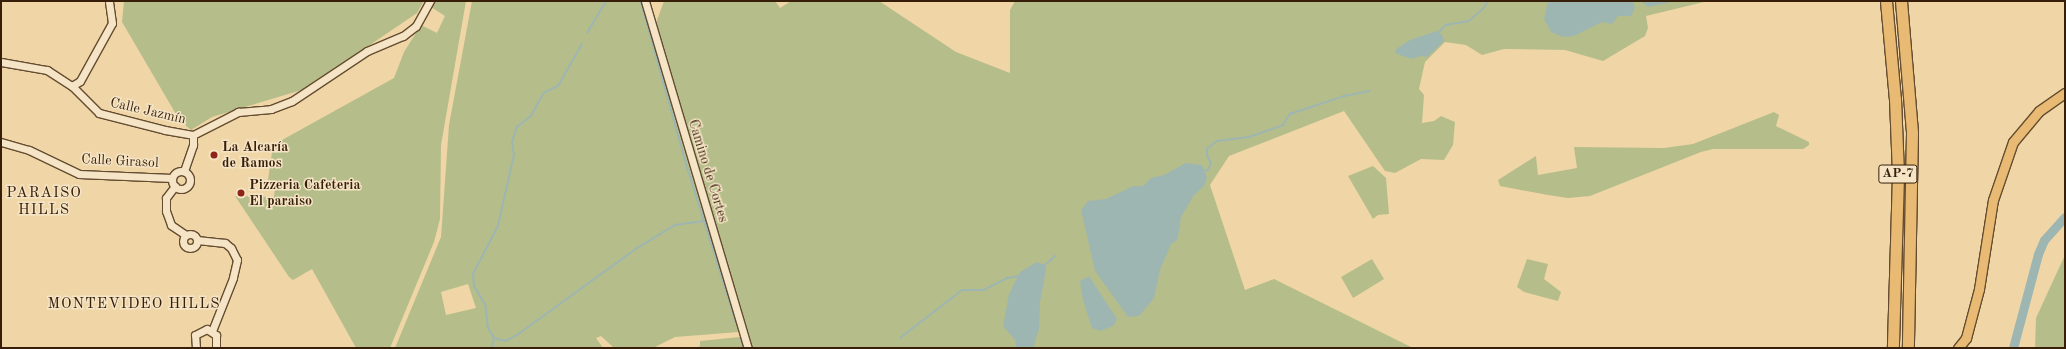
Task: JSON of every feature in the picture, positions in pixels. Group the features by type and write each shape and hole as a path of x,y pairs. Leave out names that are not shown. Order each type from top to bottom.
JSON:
{"highway":[{"name":"AP-7","path":"1886,1 1895,99 1898,175 1893,348"},
{"name":"AP-7","path":"1901,1 1912,133 1908,348"}],"main road":[{"path":"1958,348 1966,338 1979,289 1993,200 2002,168 2013,142 2039,111 2065,93"}],"street":[{"path":"72,86 80,81 112,23 109,1"},
{"name":"Calle Jazmín","path":"1,62 47,70 72,86 100,113 165,130 193,135 238,112 271,109 292,102 367,51 404,36 416,26 430,1"},
{"name":"Camino de Cortes","path":"645,1 748,348"},
{"path":"184,171 193,145 193,135"},
{"name":"Calle Girasol","path":"1,142 29,150 79,174 172,178"},
{"path":"175,186 172,178 177,172 184,171"},
{"path":"175,186 184,188 189,185 190,177 184,171"},
{"path":"175,186 166,198 166,211 171,225 186,235 192,234 197,240 224,243 232,248 237,260 234,278 212,331"},
{"path":"186,235 182,243 187,248 194,248 197,240"},
{"path":"196,348 194,341 197,333 204,329 212,331 217,338 216,348"}],"green space":[{"path":"124,1 424,1 417,13 305,89 212,117 191,130 180,121 122,22"},
{"path":"434,1 466,1 441,145 440,219 434,242 390,348 356,348 312,269 293,280 289,277 235,196 274,197 276,181 268,180 273,145 394,78 404,52 421,25 437,33 445,16 431,7"},
{"path":"472,1 641,1 739,332 675,337 653,348 614,348 601,336 596,338 603,348 395,348 441,237 449,125","holes":["468,284 476,308 446,315 441,292"]},
{"path":"664,1 775,1 780,8 791,1 879,1 956,52 1010,73 1010,10 1015,1 1708,1 1646,16 1648,28 1645,36 1603,61 1565,50 1504,49 1482,55 1466,45 1445,42 1425,62 1419,89 1424,95 1422,123 1434,121 1441,116 1455,122 1453,145 1444,160 1421,159 1395,173 1385,171 1344,111 1229,156 1210,185 1245,290 1274,279 1413,348 750,348 656,23"},
{"path":"1774,112 1779,115 1776,126 1809,142 1809,145 1803,149 1713,149 1701,152 1590,196 1568,198 1548,195 1500,186 1498,180 1536,156 1538,175 1577,168 1574,147 1664,148 1693,144"},
{"path":"1373,166 1386,178 1389,214 1378,215 1373,219 1348,176"},
{"path":"2065,255 2065,348 2035,348 2036,318"},
{"path":"1372,259 1384,279 1353,298 1341,277"},
{"path":"1527,259 1548,264 1544,279 1561,292 1558,301 1524,292 1517,287"},
{"path":"740,337 743,348 696,348 700,346 700,341"}],"water":[{"path":"1548,1 1633,1 1635,8 1631,16 1618,16 1612,24 1602,22 1574,36 1563,37 1551,32 1544,19"},
{"path":"1641,1 1676,1 1648,7"},
{"path":"1437,31 1442,35 1444,41 1427,57 1421,56 1411,59 1395,53 1396,49 1410,40"},
{"path":"1186,163 1202,165 1207,178 1204,186 1194,195 1181,217 1177,240 1171,244 1160,270 1154,298 1139,316 1128,317 1095,271 1081,210 1088,201 1106,199 1133,186 1143,186 1151,178 1164,175"},
{"path":"1037,262 1045,265 1046,270 1040,302 1039,329 1033,348 1016,348 1015,340 1003,326 1009,294 1020,272"},
{"path":"1089,276 1117,319 1113,326 1100,331 1092,328 1083,300 1080,281"}],"waterway":[{"path":"587,33 606,1"},
{"path":"641,1 688,169 736,321"},
{"path":"1439,32 1446,25 1469,21 1483,9 1488,1"},
{"path":"492,348 494,338 488,328 485,305 474,286 473,274 498,226 514,155 512,142 517,127 530,117 544,93 558,86 582,44"},
{"path":"1203,171 1208,170 1211,163 1207,156 1207,149 1217,141 1249,137 1283,125 1290,114 1344,96 1370,91"},
{"path":"2013,348 2038,254 2044,240 2065,217"},
{"path":"494,338 506,341 517,335 636,249 675,225 705,221"},
{"path":"1044,266 1055,256"},
{"path":"900,338 962,290 984,290 1008,278 1019,276"},
{"path":"741,338 744,348"}],"place":[{"name":"La Alcaría de Ramos","path":"214,155"},
{"name":"Pizzeria Cafeteria El paraiso","path":"241,193"}],"district":[{"name":"PARAISO HILLS","path":"44,202"},
{"name":"MONTEVIDEO HILLS","path":"134,305"}]}
